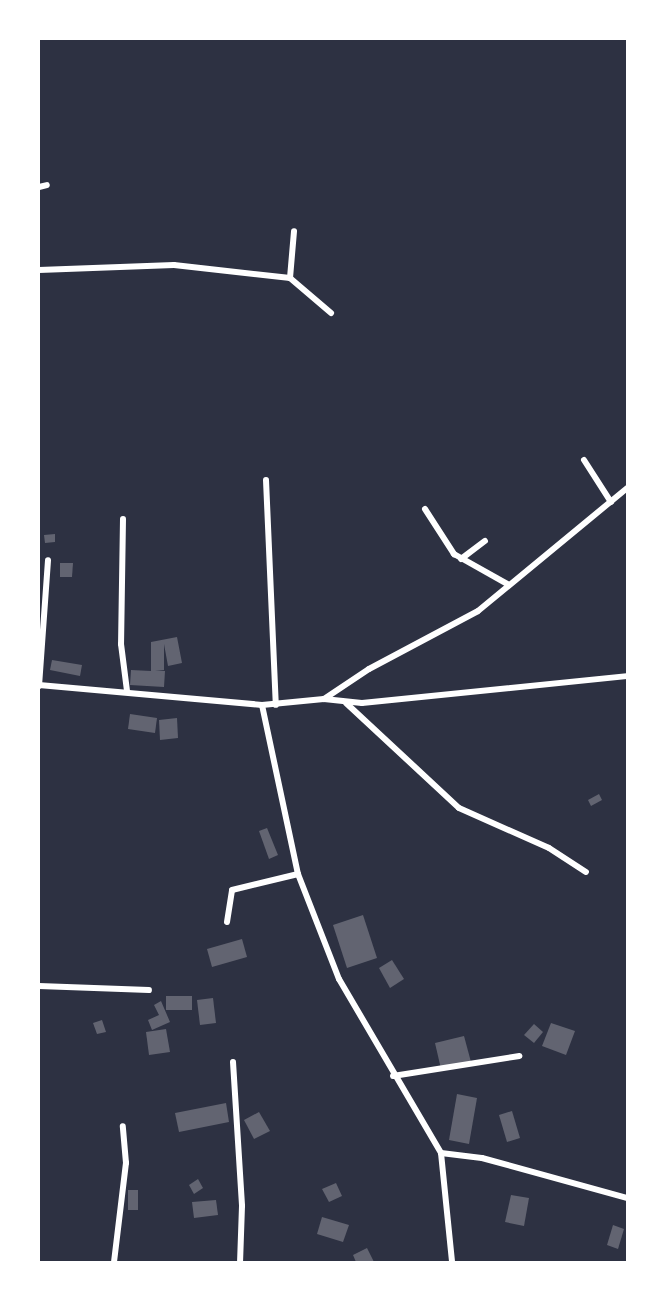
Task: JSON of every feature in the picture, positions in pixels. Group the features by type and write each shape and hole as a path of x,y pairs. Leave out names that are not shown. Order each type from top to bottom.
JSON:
{"street":[{"path":"39,187 47,185"},
{"path":"290,278 294,231"},
{"path":"39,270 174,265 290,278 331,313"},
{"path":"584,460 611,502"},
{"path":"266,480 276,705"},
{"path":"324,699 369,669 478,611 627,488"},
{"path":"425,509 461,559 509,585"},
{"path":"123,519 121,644 127,690"},
{"path":"461,559 485,541"},
{"path":"48,560 39,685 127,690 276,705 324,699 346,703 627,676"},
{"path":"346,703 459,808 549,848 586,872"},
{"path":"262,705 298,874 339,979 393,1076 441,1153 452,1262"},
{"path":"227,922 232,890 298,874"},
{"path":"39,986 149,990"},
{"path":"393,1076 519,1056"},
{"path":"233,1062 242,1206 240,1262"},
{"path":"114,1262 126,1163 123,1126"},
{"path":"441,1153 482,1158 627,1198"}],"building":[{"path":"55,534 55,542 45,543 44,535"},
{"path":"60,563 73,563 72,577 60,577"},
{"path":"177,637 182,663 168,666 164,644 164,670 155,670 165,671 164,687 130,685 131,670 151,671 151,642"},
{"path":"52,660 82,665 80,676 50,670"},
{"path":"130,714 157,718 155,733 128,729"},
{"path":"177,718 178,738 160,740 159,720"},
{"path":"599,794 602,800 591,806 588,800"},
{"path":"267,828 278,855 269,859 259,831"},
{"path":"363,915 377,958 347,968 333,925"},
{"path":"242,939 247,957 212,967 207,949"},
{"path":"392,960 404,979 390,988 379,968"},
{"path":"166,996 192,996 192,1010 166,1010"},
{"path":"213,998 216,1023 200,1025 197,1000"},
{"path":"161,1001 170,1022 152,1030 148,1020 159,1015 154,1005"},
{"path":"102,1020 106,1032 97,1034 93,1023"},
{"path":"551,1023 575,1031 566,1055 542,1046"},
{"path":"534,1024 543,1032 534,1043 524,1035"},
{"path":"166,1029 170,1052 149,1055 146,1032"},
{"path":"464,1036 471,1062 441,1069 435,1043"},
{"path":"457,1094 477,1098 469,1144 449,1140"},
{"path":"226,1103 229,1122 179,1132 175,1113"},
{"path":"512,1111 520,1138 507,1142 499,1115"},
{"path":"259,1112 270,1131 254,1139 244,1120"},
{"path":"198,1179 203,1188 194,1194 189,1185"},
{"path":"336,1183 342,1196 329,1202 322,1189"},
{"path":"128,1190 138,1190 138,1210 128,1210"},
{"path":"511,1195 529,1198 524,1226 505,1222"},
{"path":"216,1200 218,1215 194,1218 192,1202"},
{"path":"322,1217 349,1225 343,1242 317,1234"},
{"path":"613,1225 624,1229 618,1249 607,1245"},
{"path":"367,1248 374,1262 356,1262 353,1255"}]}
